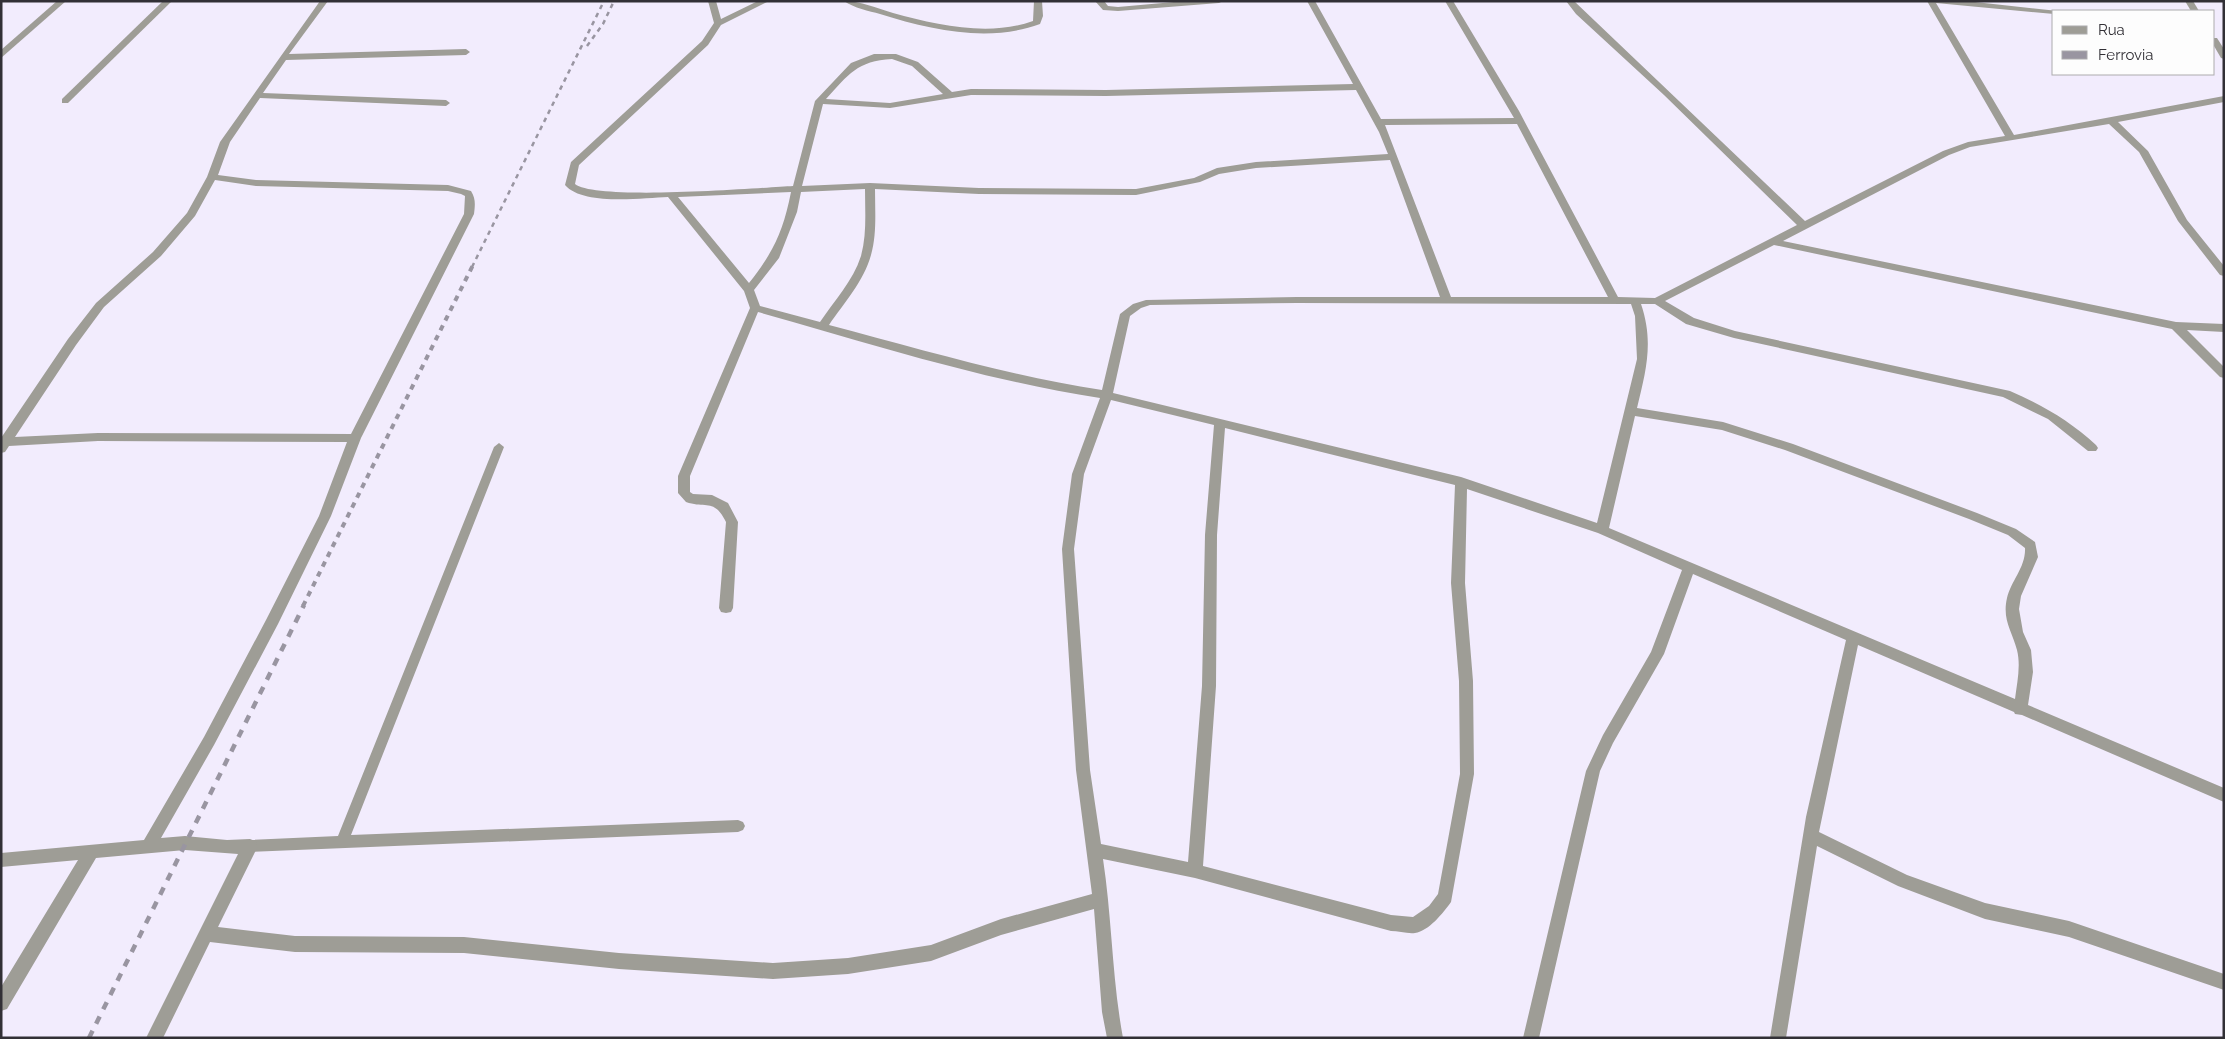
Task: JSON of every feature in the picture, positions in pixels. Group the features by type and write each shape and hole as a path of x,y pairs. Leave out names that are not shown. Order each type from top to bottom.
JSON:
{"street":[{"path":"1,55 62,1"},
{"path":"65,101 168,1"},
{"path":"3,444 72,342 100,305 157,254 191,214 212,177 225,142 324,1"},
{"path":"712,1 718,23"},
{"path":"765,1 718,23 705,43 601,137 574,164 570,185 580,191 620,196 870,186 979,191 1136,192 1197,180 1217,171 1256,165 1393,157"},
{"path":"848,1 885,14 932,25 993,30 1018,29 1037,22 1039,16 1038,1"},
{"path":"1099,1 1106,8 1118,9 1218,1"},
{"path":"1311,1 1379,122 1447,301"},
{"path":"1449,1 1520,121 1615,301"},
{"path":"1570,1 1579,12 1660,86 1670,96 1671,100 1804,226"},
{"path":"1931,1 2011,138"},
{"path":"1938,1 2052,12"},
{"path":"2215,42 2222,52"},
{"path":"283,57 466,52"},
{"path":"749,290 774,258 792,212 819,100 854,65 874,57 893,56 915,64 950,94"},
{"path":"819,100 877,105 912,103 950,94 1360,87"},
{"path":"257,95 446,103"},
{"path":"1115,1038 1110,1012 1101,899 1084,770 1068,549 1078,474 1107,395 1126,314 1136,306 1150,302 1297,300 1657,301 1946,153 1968,145 2111,121 2224,99"},
{"path":"1379,122 1520,121"},
{"path":"2111,121 2143,151 2183,221 2224,272"},
{"path":"148,847 209,741 271,624 325,516 355,438 469,214 472,201 470,195 464,190 448,188 256,182 212,177"},
{"path":"822,326 856,276 865,257 869,237 870,186"},
{"path":"671,195 749,290 755,308 684,476 684,493 690,499 712,500 724,506 732,522 726,608"},
{"path":"1773,242 2176,326 2224,328"},
{"path":"1602,530 1643,359 1640,316 1635,301"},
{"path":"1657,301 1690,321 1734,334 2006,394 2036,406 2052,415 2074,430 2092,448"},
{"path":"755,308 1022,380 1107,395 1461,482 1602,530 2020,710 2224,795"},
{"path":"2176,326 2224,374"},
{"path":"1631,410 1723,426 1789,447 1973,516 2012,532 2031,546 2032,557 2014,596 2012,610 2016,632 2025,657 2026,672 2020,710"},
{"path":"1195,871 1210,686 1211,536 1220,422"},
{"path":"3,444 98,437 355,438"},
{"path":"1094,850 1195,871 1399,924 1415,925 1435,911 1446,897 1467,774 1466,681 1458,583 1461,482"},
{"path":"1531,1038 1593,771 1608,739 1657,654 1689,568"},
{"path":"1778,1038 1811,836 1853,638"},
{"path":"1811,836 1902,881 1985,910 2069,929 2224,982"},
{"path":"1,860 185,843 227,847 250,846 154,1038"},
{"path":"1,1003 92,851"},
{"path":"206,934 295,944 464,946 619,961 772,971 848,966 931,953 1000,928 1101,899"}],"lane":[{"path":"342,842 499,447"},
{"path":"250,846 738,826"}],"railway":[{"path":"472,267 604,1"},
{"path":"587,46 603,24 614,1"},
{"path":"303,606 473,265"},
{"path":"89,1038 304,605"}]}
